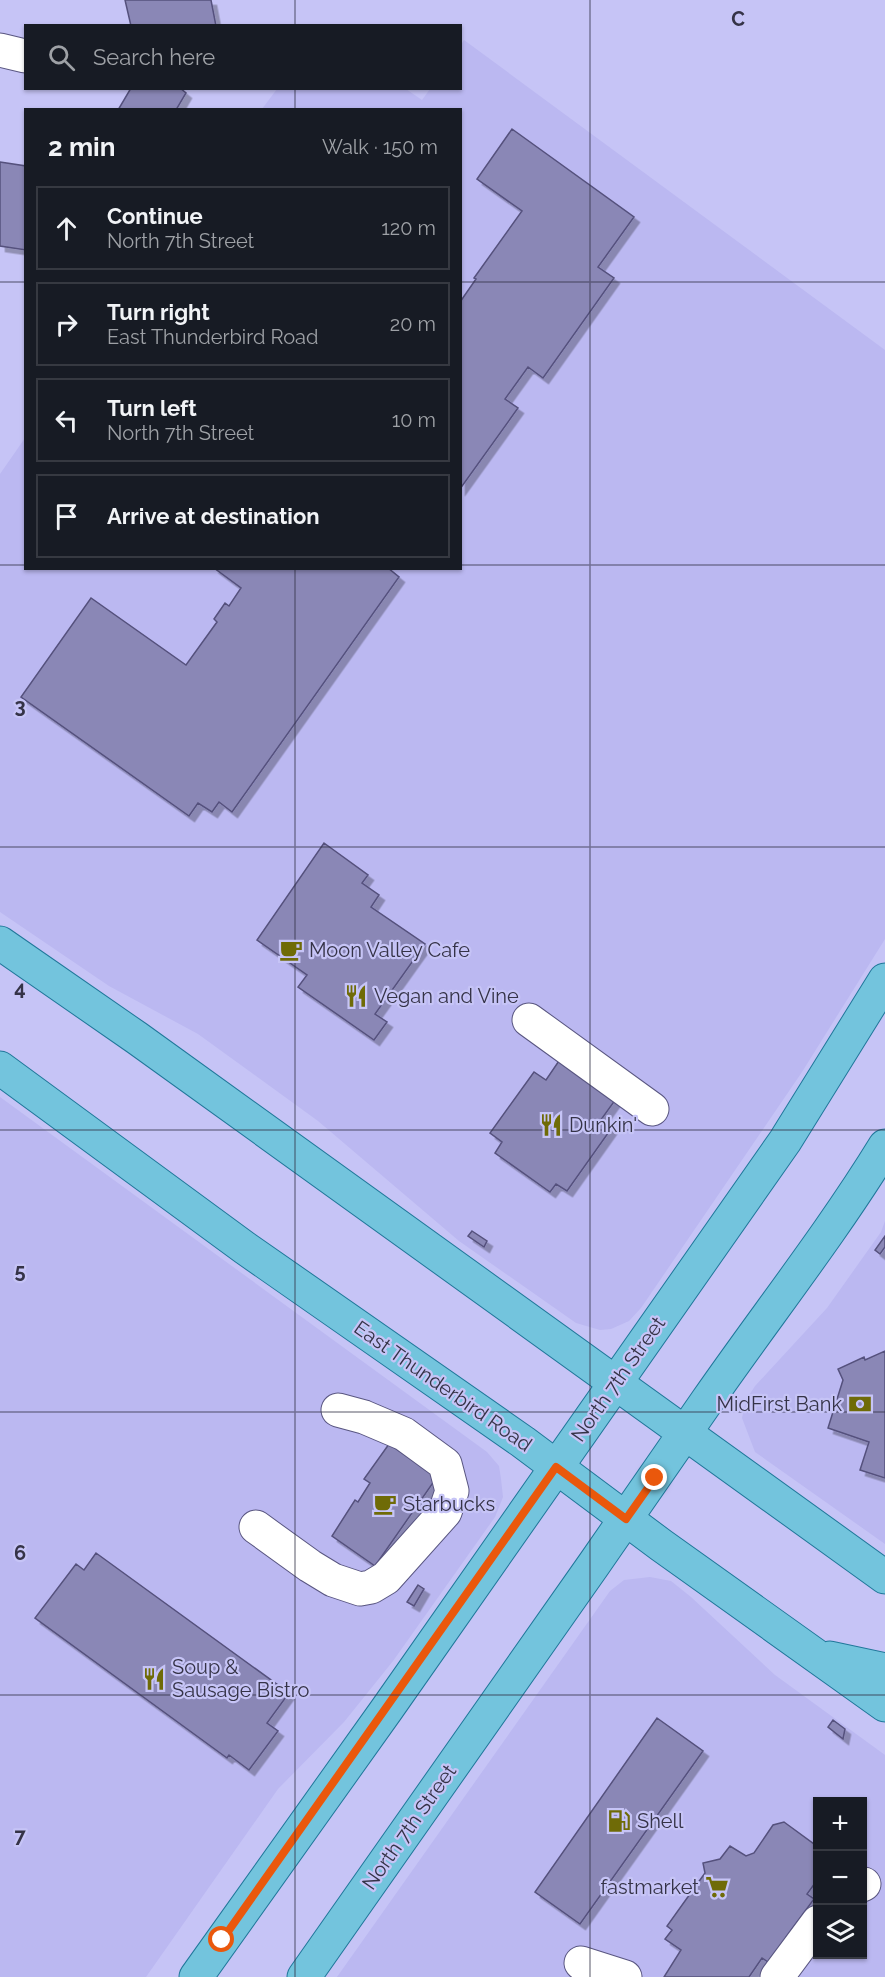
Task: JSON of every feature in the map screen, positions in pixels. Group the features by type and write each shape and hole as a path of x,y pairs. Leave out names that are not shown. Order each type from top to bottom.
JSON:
{"main road":[{"path":"0,943 137,1038 885,1577"},
{"name":"North 7th Street","path":"196,1977 785,1141 885,980"},
{"name":"East Thunderbird Road","path":"0,1068 245,1248 556,1467 885,1705"},
{"name":"North 7th Street","path":"304,1977 838,1218 885,1146"},
{"path":"816,1655 885,1670"}],"street":[{"path":"0,50 24,56"},
{"path":"529,1020 652,1109"},
{"path":"256,1527 333,1580 360,1589 371,1587 386,1578 445,1512 452,1491 445,1464 404,1434 364,1417 338,1410"},
{"path":"777,1977 813,1926"},
{"path":"581,1963 625,1977"}],"shaded area":[{"path":"464,40 885,350 885,939 802,1072 641,1308 629,1321 611,1329 600,1330 576,1323 459,1241 318,1121 198,1034 109,986 0,912 0,474 24,439 24,570 462,570 462,108 263,108 276,90 407,90 422,100 429,90 462,90 462,43"},
{"path":"0,1097 487,1452 499,1466 503,1497 495,1517 393,1661 344,1722 278,1789 146,1977 0,1977"},
{"path":"885,1221 885,1544 755,1452 742,1418 746,1400 755,1386 827,1308 881,1232"},
{"path":"650,1577 671,1581 775,1675 885,1755 885,1977 337,1977 610,1591 624,1580"}],"building":[{"path":"125,0 211,0 216,24 131,24"},
{"path":"130,90 182,90 186,93 177,108 119,108"},
{"path":"512,129 634,217 598,267 614,278 543,378 528,367 505,399 518,408 462,486 462,299 476,279 474,278 522,211 477,179"},
{"path":"0,162 24,166 24,250 0,246"},
{"path":"217,570 390,570 399,577 232,812 219,802 212,812 198,803 189,816 21,697 91,598 186,665 217,622 214,619 225,603 229,606 241,588"},
{"path":"324,843 368,875 362,883 379,895 371,907 425,944 375,1014 387,1022 374,1040 298,987 307,975 257,940"},
{"name":"Dunkin'","path":"565,1052 621,1092 600,1121 611,1129 567,1191 556,1184 550,1192 495,1153 502,1142 490,1133 534,1072 546,1080"},
{"path":"472,1231 487,1241 484,1247 468,1236"},
{"path":"885,1236 885,1247 880,1254 875,1250"},
{"name":"MidFirst Bank","path":"885,1351 885,1478 860,1470 869,1442 828,1428 843,1380 838,1369 864,1357 865,1360"},
{"name":"Starbucks","path":"389,1444 437,1477 375,1566 332,1536 355,1500 358,1502 370,1483 364,1479"},
{"path":"96,1553 289,1693 267,1723 278,1731 249,1770 229,1755 227,1758 35,1618 76,1564 84,1570"},
{"path":"418,1585 424,1589 414,1606 407,1602"},
{"name":"Shell","path":"657,1718 703,1751 580,1924 535,1892"},
{"path":"833,1720 845,1729 843,1739 828,1727"},
{"path":"784,1822 813,1843 813,1886 807,1894 813,1900 786,1937 774,1966 762,1958 749,1977 664,1977 681,1950 665,1939 672,1930 667,1926 705,1873 703,1863 720,1859 730,1846 746,1856 754,1853 773,1825"}],"place":[{"name":"Moon Valley Cafe","path":"291,950"},
{"name":"Vegan and Vine","path":"356,996"},
{"name":"Dunkin'","path":"551,1125"},
{"name":"MidFirst Bank","path":"860,1404"},
{"name":"Starbucks","path":"385,1504"},
{"name":"Soup & Sausage Bistro","path":"154,1679"},
{"name":"Shell","path":"619,1821"},
{"name":"fastmarket","path":"717,1887"}],"route":[{"path":"222,1940 556,1467 626,1519 655,1478"}]}
